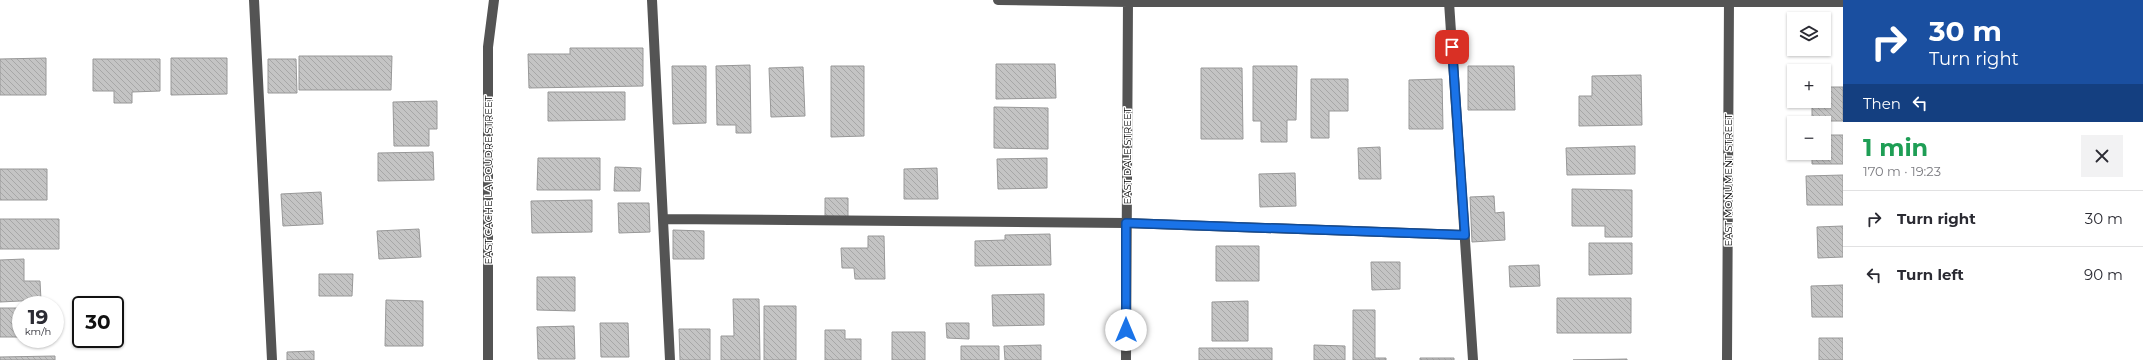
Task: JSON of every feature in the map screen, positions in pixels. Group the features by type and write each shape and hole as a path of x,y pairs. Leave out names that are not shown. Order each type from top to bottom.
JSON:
{"street":[{"path":"254,0 272,360"},
{"name":"EAST CACHE LA POUDRE STREET","path":"488,360 488,47 494,0"},
{"path":"652,0 670,360"},
{"path":"998,0 1449,2 1729,0 1843,2"},
{"name":"EAST MONUMENT STREET","path":"1727,360 1729,0"},
{"name":"EAST DALE STREET","path":"1126,360 1128,1"},
{"path":"1449,2 1473,360"},
{"path":"663,219 1126,223 1465,235"}],"building":[{"path":"570,48 643,48 643,86 529,88 528,54 570,54"},
{"path":"299,56 392,56 391,90 299,90"},
{"path":"46,58 46,95 0,95 0,59"},
{"path":"171,58 227,58 227,94 171,95"},
{"path":"93,59 160,59 160,91 132,92 132,103 114,103 114,91 93,91"},
{"path":"268,59 296,59 297,93 268,93"},
{"path":"996,64 1055,64 1056,98 996,99"},
{"path":"750,65 751,133 736,133 736,125 717,125 716,66"},
{"path":"672,66 706,66 706,123 673,124"},
{"path":"831,66 864,66 864,136 831,137"},
{"path":"1253,66 1297,66 1296,120 1287,120 1287,142 1261,142 1261,121 1253,121"},
{"path":"1468,66 1514,66 1515,110 1468,110"},
{"path":"803,67 805,116 771,117 769,68"},
{"path":"1201,68 1242,68 1243,139 1201,139"},
{"path":"1641,75 1642,125 1579,126 1579,96 1592,96 1592,76"},
{"path":"1311,79 1348,79 1348,111 1329,111 1329,138 1311,138"},
{"path":"1442,79 1443,129 1409,129 1409,80"},
{"path":"1831,87 1843,87 1843,121 1831,121 1831,116 1812,116 1812,108 1831,108"},
{"path":"548,92 625,92 625,120 548,121"},
{"path":"437,101 437,129 429,129 429,146 394,146 393,102"},
{"path":"994,107 1048,108 1048,149 994,148"},
{"path":"1831,135 1843,135 1843,164 1812,164 1812,160 1831,160"},
{"path":"1635,146 1635,174 1567,175 1566,148"},
{"path":"1380,147 1381,179 1359,179 1358,148"},
{"path":"433,152 434,180 378,181 378,153"},
{"path":"538,158 600,158 600,190 537,190"},
{"path":"1047,158 1047,188 998,189 997,159"},
{"path":"615,167 641,168 640,191 614,191"},
{"path":"937,168 938,199 904,199 904,169"},
{"path":"0,169 47,169 47,200 0,200"},
{"path":"1295,173 1296,206 1260,207 1259,174"},
{"path":"1843,175 1843,205 1807,205 1806,176"},
{"path":"1572,189 1632,190 1632,237 1605,237 1605,226 1572,226"},
{"path":"321,192 323,224 283,226 281,194"},
{"path":"1494,196 1495,213 1504,212 1505,240 1472,242 1470,197"},
{"path":"825,198 848,198 848,217 825,217"},
{"path":"592,200 592,232 532,233 531,201"},
{"path":"618,203 649,203 650,232 619,233"},
{"path":"0,219 59,219 59,249 0,249"},
{"path":"1843,226 1843,257 1818,258 1817,227"},
{"path":"419,229 421,257 379,259 377,231"},
{"path":"673,230 704,231 704,259 673,259"},
{"path":"1050,234 1051,265 975,266 975,241 1005,240 1005,235"},
{"path":"868,236 884,236 885,279 855,279 854,268 842,268 841,248 868,248"},
{"path":"1589,243 1632,243 1632,274 1589,275"},
{"path":"1216,246 1259,246 1259,281 1216,281"},
{"path":"24,259 24,281 40,281 41,296 12,296 12,301 0,302 0,260"},
{"path":"1371,262 1400,262 1400,289 1372,290"},
{"path":"1539,265 1540,286 1510,287 1509,266"},
{"path":"319,274 353,274 352,296 319,296"},
{"path":"537,277 575,277 575,311 537,310"},
{"path":"1843,285 1843,317 1812,317 1811,286"},
{"path":"1044,294 1044,325 993,326 992,295"},
{"path":"1557,298 1631,298 1631,333 1557,333"},
{"path":"733,299 759,299 760,360 721,360 721,336 734,336"},
{"path":"386,300 423,301 423,346 385,346"},
{"path":"1248,301 1248,341 1212,341 1212,302"},
{"path":"764,306 796,306 796,360 764,360"},
{"path":"0,308 12,308 12,337 0,337"},
{"path":"1353,310 1375,310 1375,358 1386,358 1386,360 1353,360"},
{"path":"600,323 628,323 629,357 601,357"},
{"path":"946,323 969,323 969,339 947,338"},
{"path":"574,326 575,359 538,359 537,327"},
{"path":"679,329 710,329 710,360 680,360"},
{"path":"825,330 845,330 845,339 861,339 861,360 825,360"},
{"path":"892,332 925,332 925,360 892,360"},
{"path":"1819,338 1843,338 1843,360 1819,360"},
{"path":"1041,345 1041,360 1005,360 1004,346"},
{"path":"1314,345 1345,346 1345,360 1314,360"},
{"path":"961,346 999,346 999,360 961,360"},
{"path":"1199,348 1272,348 1272,360 1199,360"},
{"path":"314,351 314,360 287,360 287,352"},
{"path":"55,356 55,360 0,360 0,357"},
{"path":"1420,358 1454,358 1454,360 1420,360"},
{"path":"1627,359 1627,360 1573,360"}],"route":[{"path":"1126,330 1126,223 1465,235 1452,47"}]}
